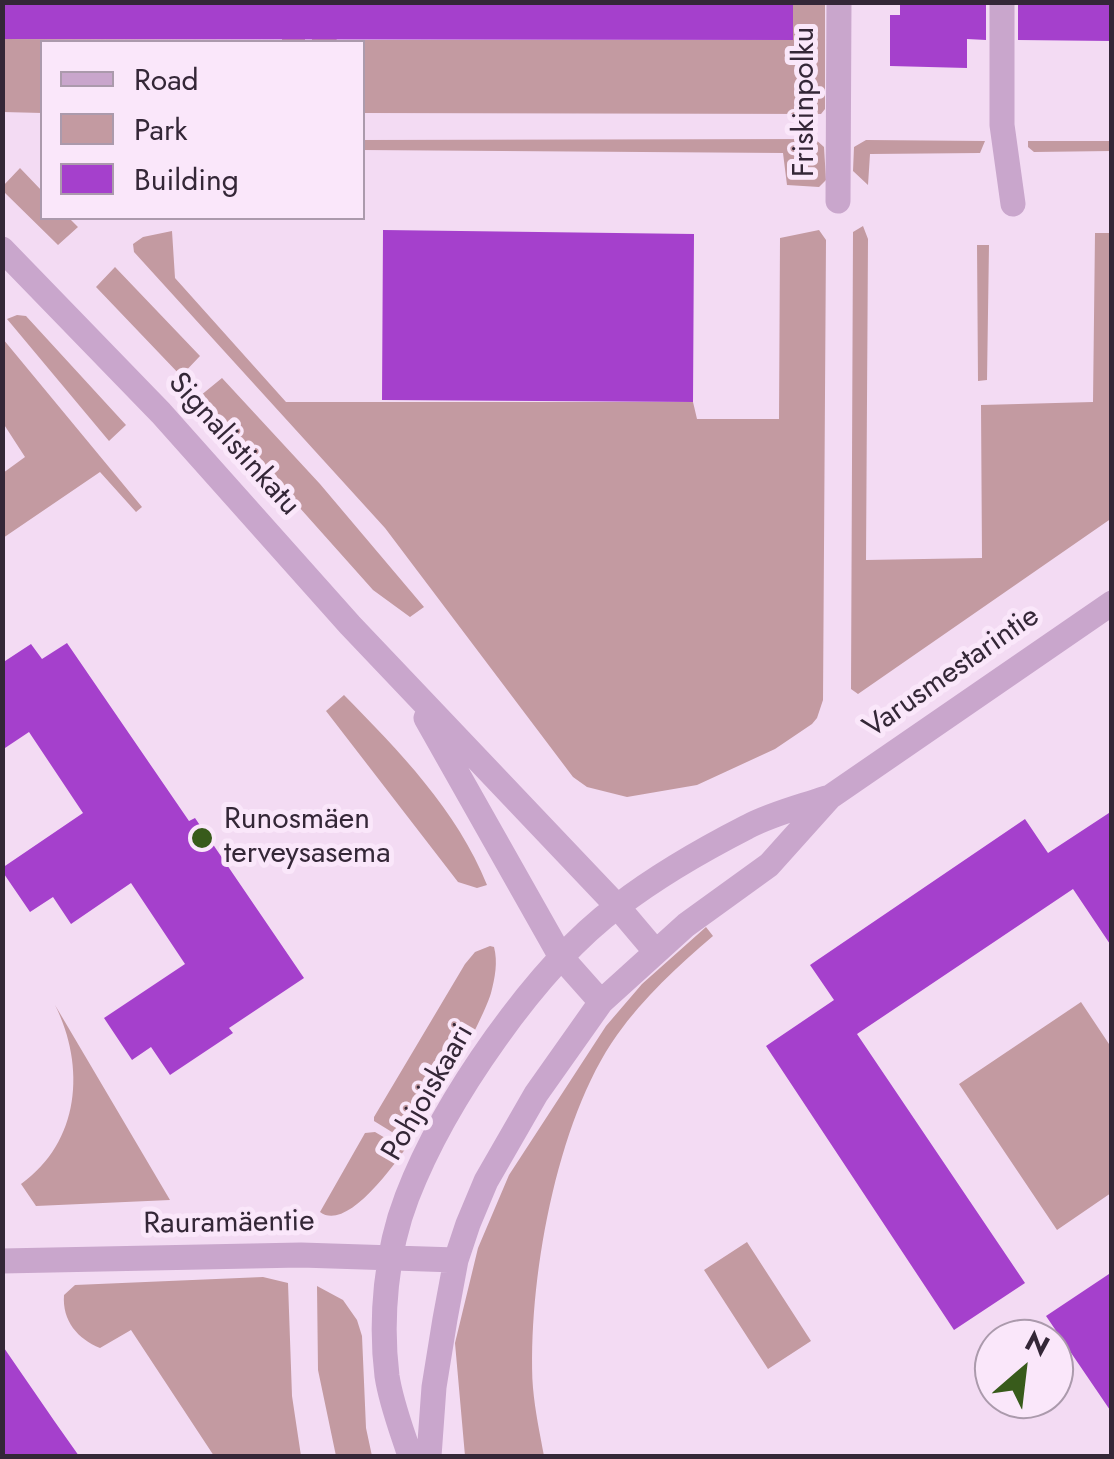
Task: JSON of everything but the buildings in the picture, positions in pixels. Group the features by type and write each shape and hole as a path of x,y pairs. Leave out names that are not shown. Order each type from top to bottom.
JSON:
{"street":[{"name":"Friskinpolku","path":"838,201 839,2"},
{"path":"1002,2 1002,125 1013,204"},
{"name":"Signalistinkatu","path":"2,249 162,413 410,689 655,951"},
{"name":"Varusmestarintie","path":"601,1002 655,951 769,866 830,797 1112,603"},
{"name":"Signalistinkatu","path":"410,689 562,957 601,1002"},
{"name":"Varusmestarintie","path":"562,957 617,906 749,825 830,797"},
{"name":"Pohjoiskaari","path":"410,1456 387,1378 385,1306 391,1258 406,1200 426,1155 496,1040 562,957"},
{"path":"429,1456 434,1387 456,1260 486,1181 536,1094 601,1002"},
{"name":"Rauramäentie","path":"2,1260 301,1255 456,1260"}],"green space":[{"path":"283,3 305,3 305,40 282,40"},
{"path":"311,3 337,40 312,40"},
{"path":"793,3 825,3 825,109 821,114 365,113 365,40 792,40"},
{"path":"3,39 282,40 40,40 40,113 3,112"},
{"path":"815,139 824,147 826,180 819,187 787,185 783,153 365,150 365,140"},
{"path":"866,140 985,141 980,153 870,154 868,185 853,171 854,147"},
{"path":"1028,141 1111,141 1111,151 1034,152"},
{"path":"20,168 40,189 40,220 71,220 78,227 58,245 3,191"},
{"path":"863,226 868,239 866,560 982,558 981,405 1093,402 1095,233 1109,233 1112,518 858,694 851,689 853,232"},
{"path":"819,230 826,240 823,700 817,718 775,749 697,785 627,797 587,787 573,777 385,528 134,252 133,244 143,237 172,231 175,278 286,402 693,402 697,419 779,419 780,238"},
{"path":"977,245 989,245 987,380 978,381"},
{"path":"115,267 200,356 181,376 96,287"},
{"path":"26,316 126,425 109,441 7,319"},
{"path":"3,339 142,507 136,512 100,472 3,538 3,473 25,457 3,423"},
{"path":"222,378 320,484 424,607 410,617 373,590 200,396"},
{"path":"344,695 406,760 443,807 487,885 477,888 458,882 326,711"},
{"path":"706,927 713,936 662,982 617,1035 577,1112 562,1157 541,1253 532,1347 533,1388 544,1456 465,1456 455,1343 478,1248 509,1175 606,1026 642,984"},
{"path":"494,947 496,958 491,993 466,1048 419,1130 365,1198 340,1214 320,1212 365,1133 375,1132 397,1145 400,1137 374,1121 374,1117 465,964 475,952"},
{"path":"1081,1002 1111,1047 1111,1193 1057,1230 959,1084"},
{"path":"55,1005 170,1200 36,1206 21,1184 56,1147 72,1102 71,1053"},
{"path":"747,1242 811,1341 768,1369 704,1270"},
{"path":"263,1277 288,1283 292,1396 301,1456 214,1456 131,1330 100,1348 73,1328 64,1304 64,1295 75,1285"},
{"path":"317,1286 343,1300 357,1320 362,1336 366,1428 372,1456 336,1456 318,1370"}],"place":[{"name":"Runosmäen terveysasema","path":"202,838"}]}
